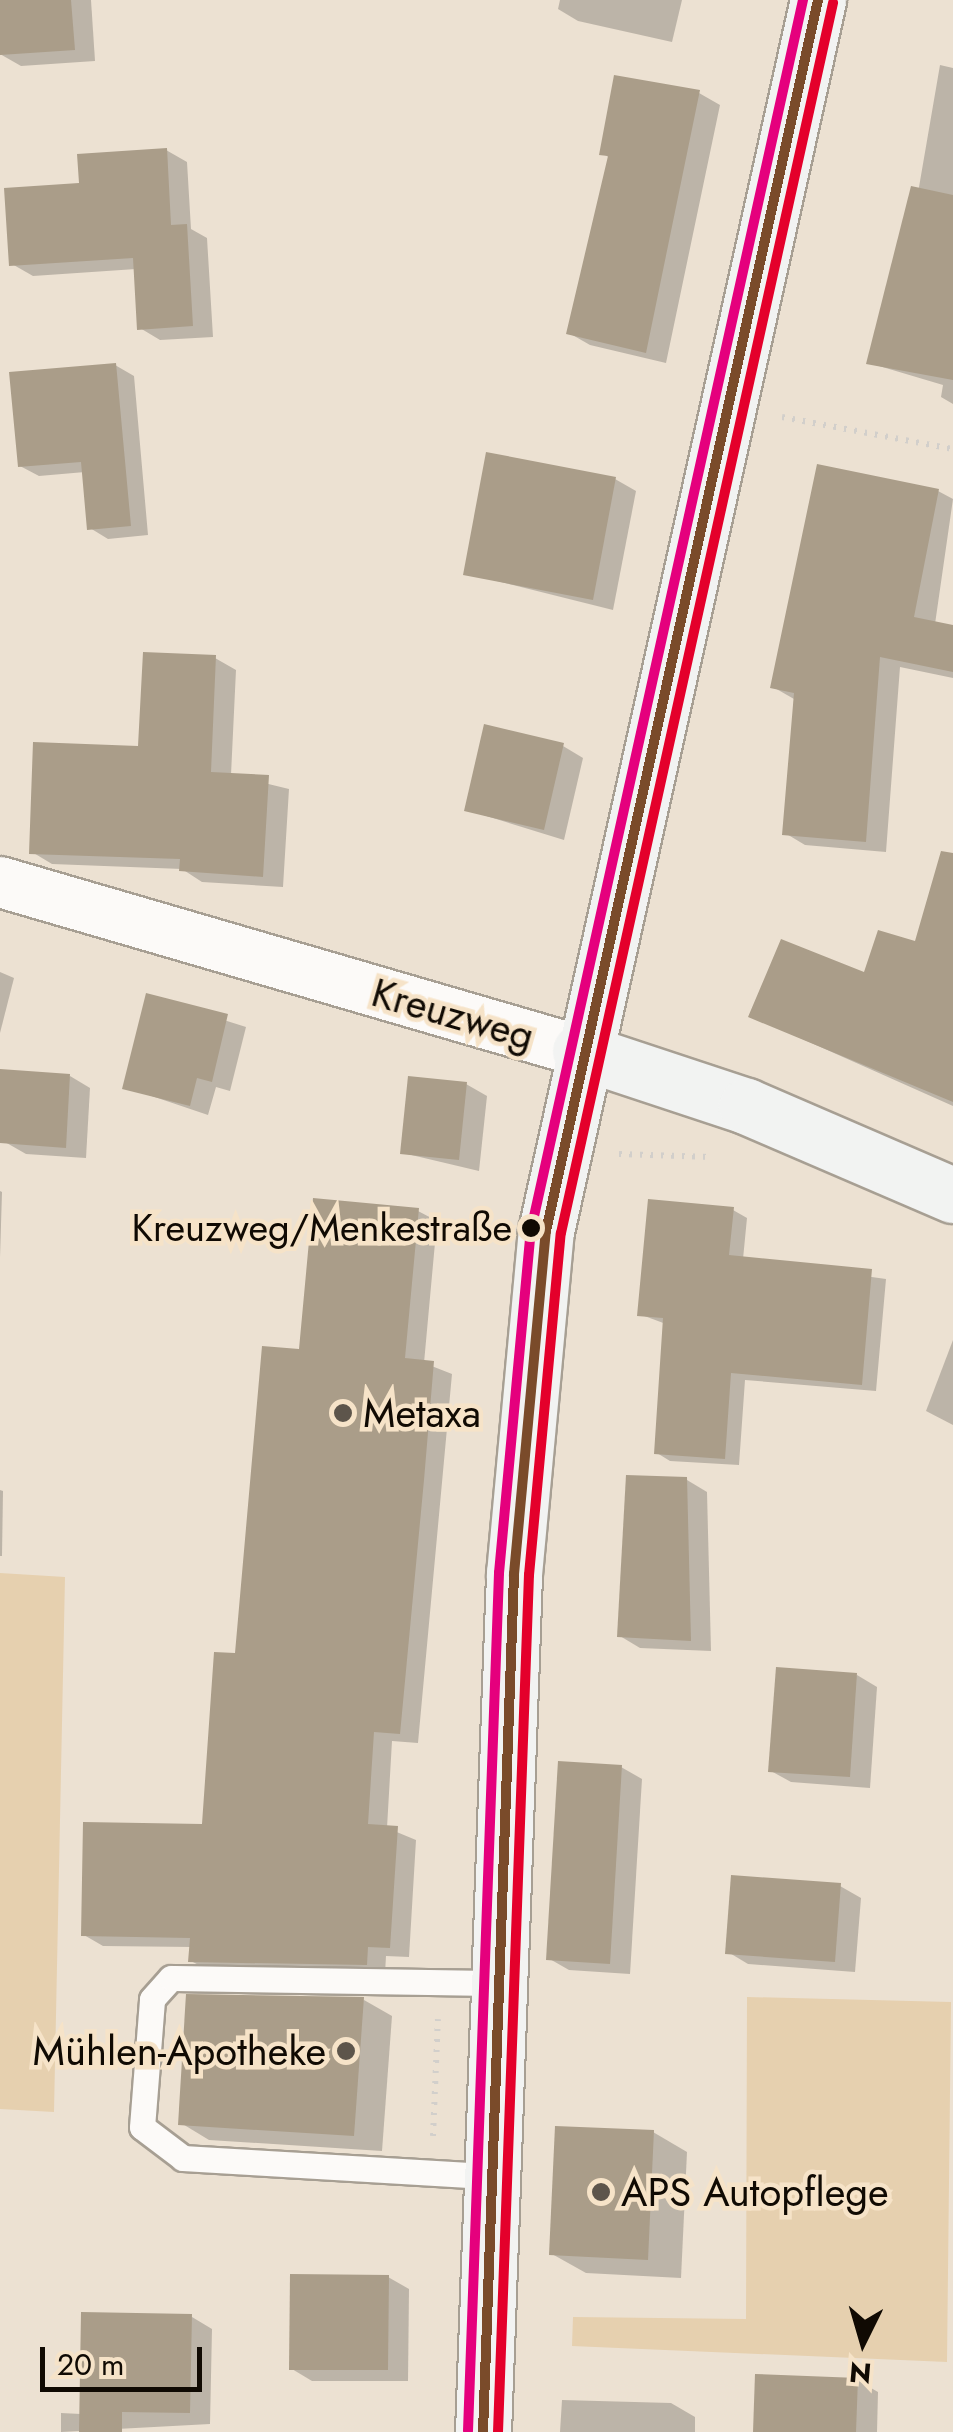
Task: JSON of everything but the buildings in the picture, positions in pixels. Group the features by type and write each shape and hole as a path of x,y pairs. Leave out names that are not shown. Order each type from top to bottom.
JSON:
{"street":[{"path":"483,2432 486,2176 514,1574 546,1231 580,1050 818,0"},
{"name":"Kreuzweg","path":"0,882 580,1050 746,1106 953,1195"}],"lane":[{"path":"486,2176 183,2158 142,2127 152,1999 171,1978 495,1983"}],"path":[{"path":"726,406 953,450"}],"shaded area":[{"path":"0,1573 65,1577 54,2112 0,2109"},
{"path":"747,1997 951,2002 947,2362 572,2346 573,2317 746,2319"}],"transit line":[{"path":"468,2431 499,1573 531,1230 803,0"},
{"path":"483,2432 514,1574 546,1231 818,0"},
{"path":"498,2432 529,1575 561,1233 833,3"}],"place":[{"name":"Kreuzweg/Menkestraße","path":"531,1228"},
{"name":"Metaxa","path":"343,1413"},
{"name":"Mühlen-Apotheke","path":"346,2051"},
{"name":"APS Autopflege","path":"601,2192"}]}
